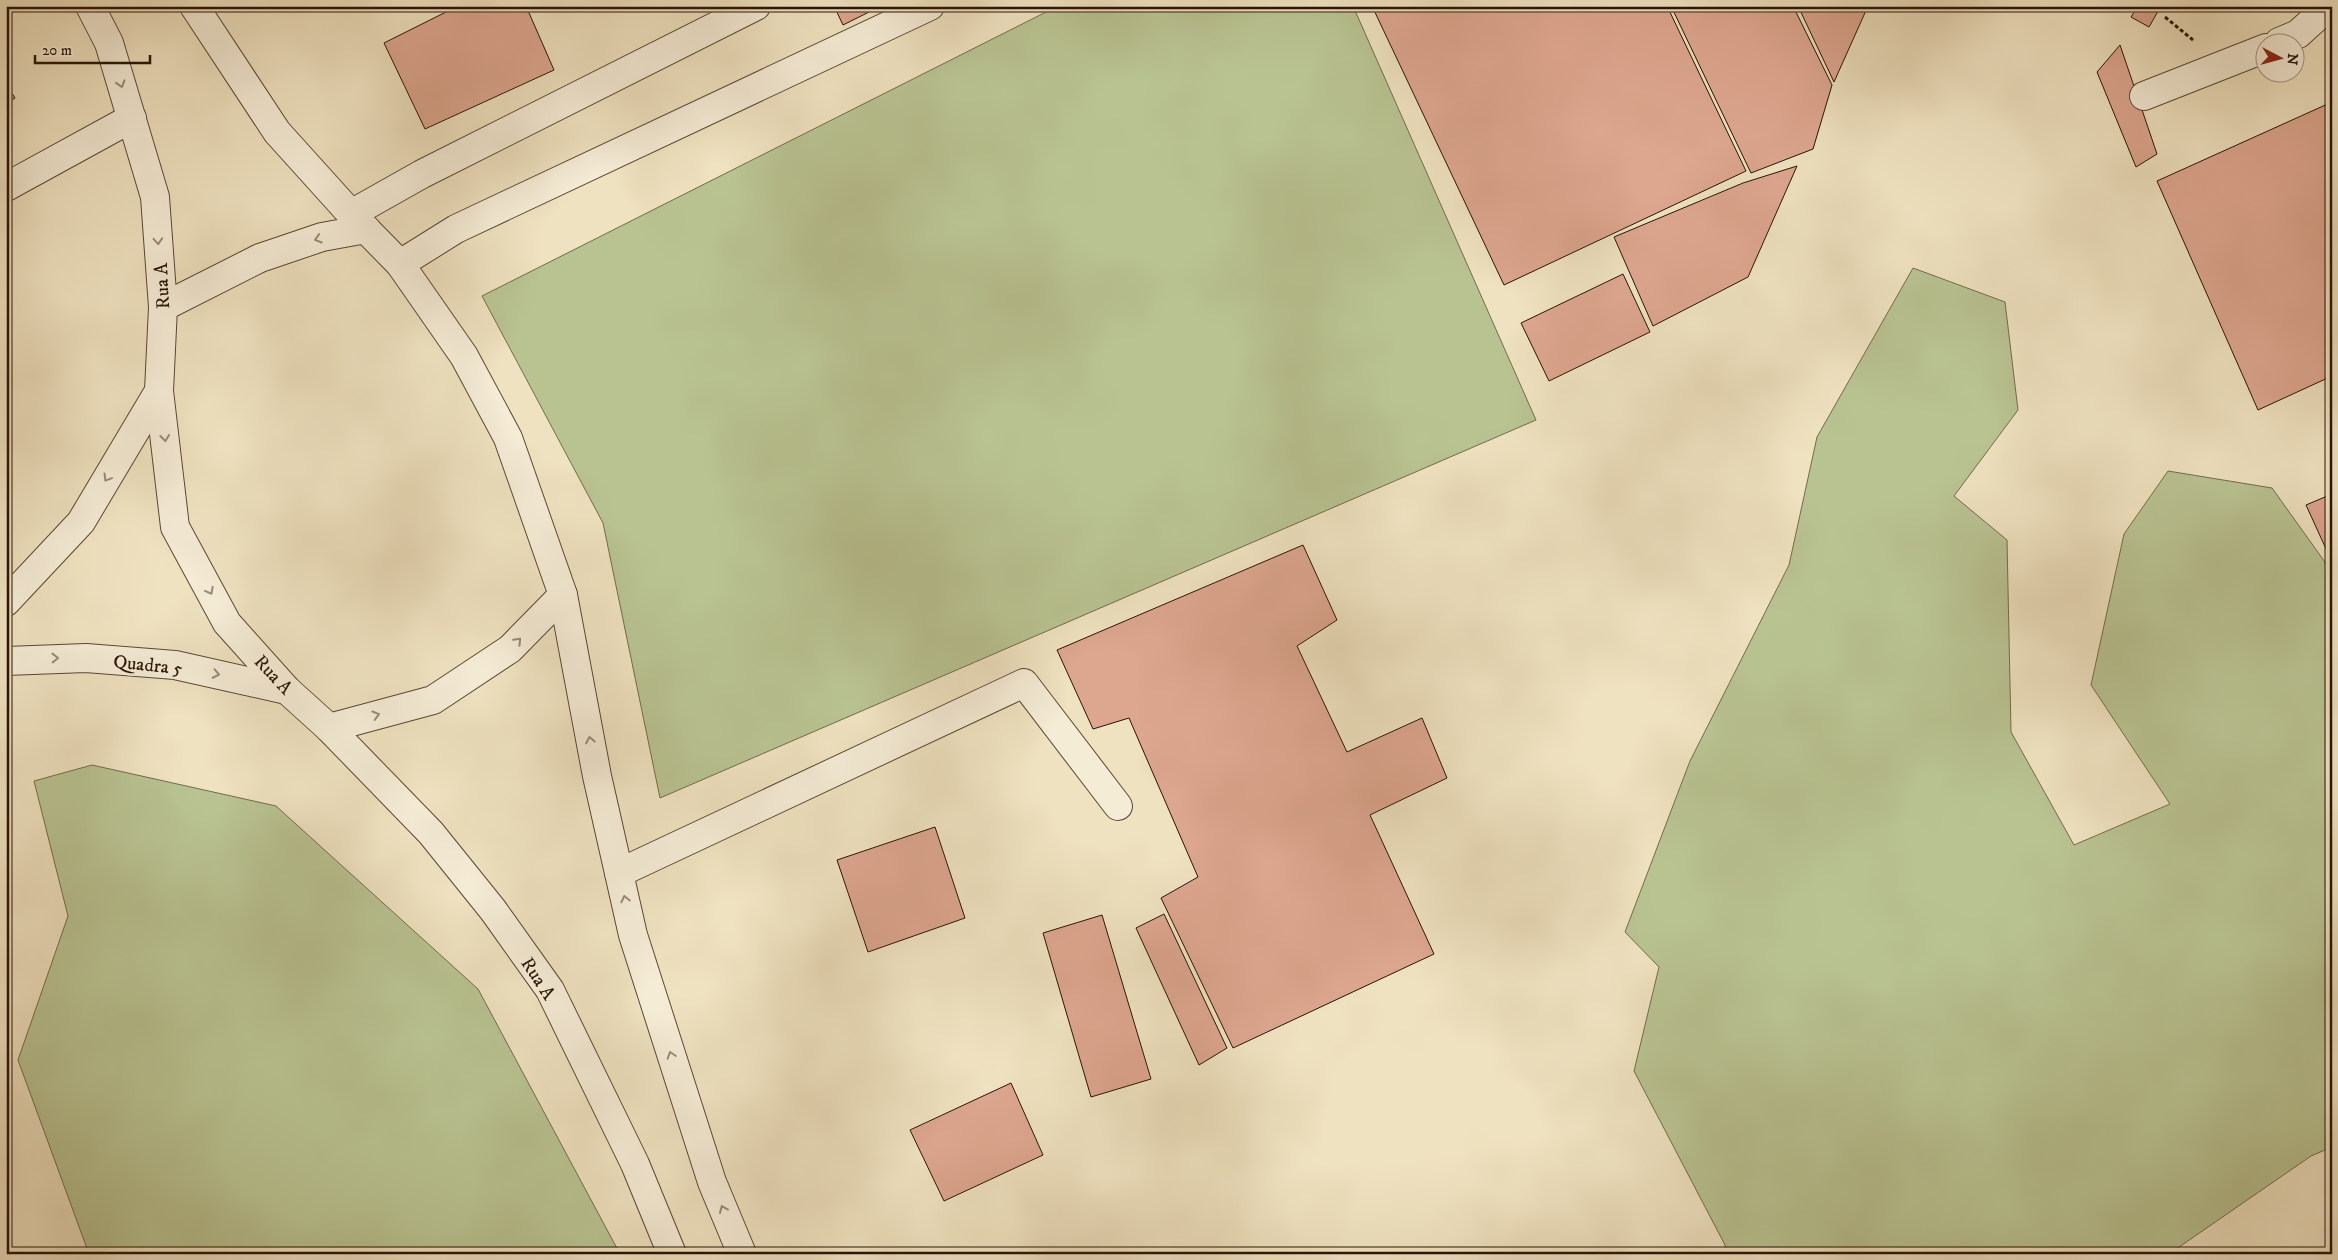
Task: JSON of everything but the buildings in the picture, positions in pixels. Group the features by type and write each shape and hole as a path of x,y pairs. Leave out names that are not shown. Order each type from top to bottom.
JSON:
{"street":[{"name":"Rua A","path":"90,6 109,44 155,197 163,307 159,392 175,527 227,623 287,690 329,728 431,833 493,910 550,990 635,1164 672,1254"},
{"path":"194,6 277,132 400,264 464,356 508,438 563,595 597,776 633,935 712,1182 742,1254"},
{"path":"163,307 260,258 322,237 358,221 422,174 756,6"},
{"path":"400,264 456,228 930,6"},
{"path":"2300,32 2329,6"},
{"path":"2144,96 2256,52"},
{"path":"6,188 132,118"},
{"path":"6,602 81,522 159,392"},
{"path":"329,728 433,700 510,649 563,595"},
{"name":"Quadra 5","path":"6,661 86,658 174,665 287,690"},
{"path":"619,873 1024,683 1118,806"}],"green space":[{"path":"1058,6 1353,6 1536,420 660,798 603,523 482,296"},
{"path":"1913,268 2005,302 2018,410 1954,496 2007,540 2011,732 2074,845 2170,804 2091,685 2124,534 2168,471 2272,488 2332,572 2332,1147 2311,1156 2169,1254 1725,1254 1725,1245 1634,1071 1659,967 1625,932 1690,761 1789,565 1817,437"},
{"path":"92,765 276,806 478,989 620,1254 89,1254 18,1060 68,916 34,781"}]}
